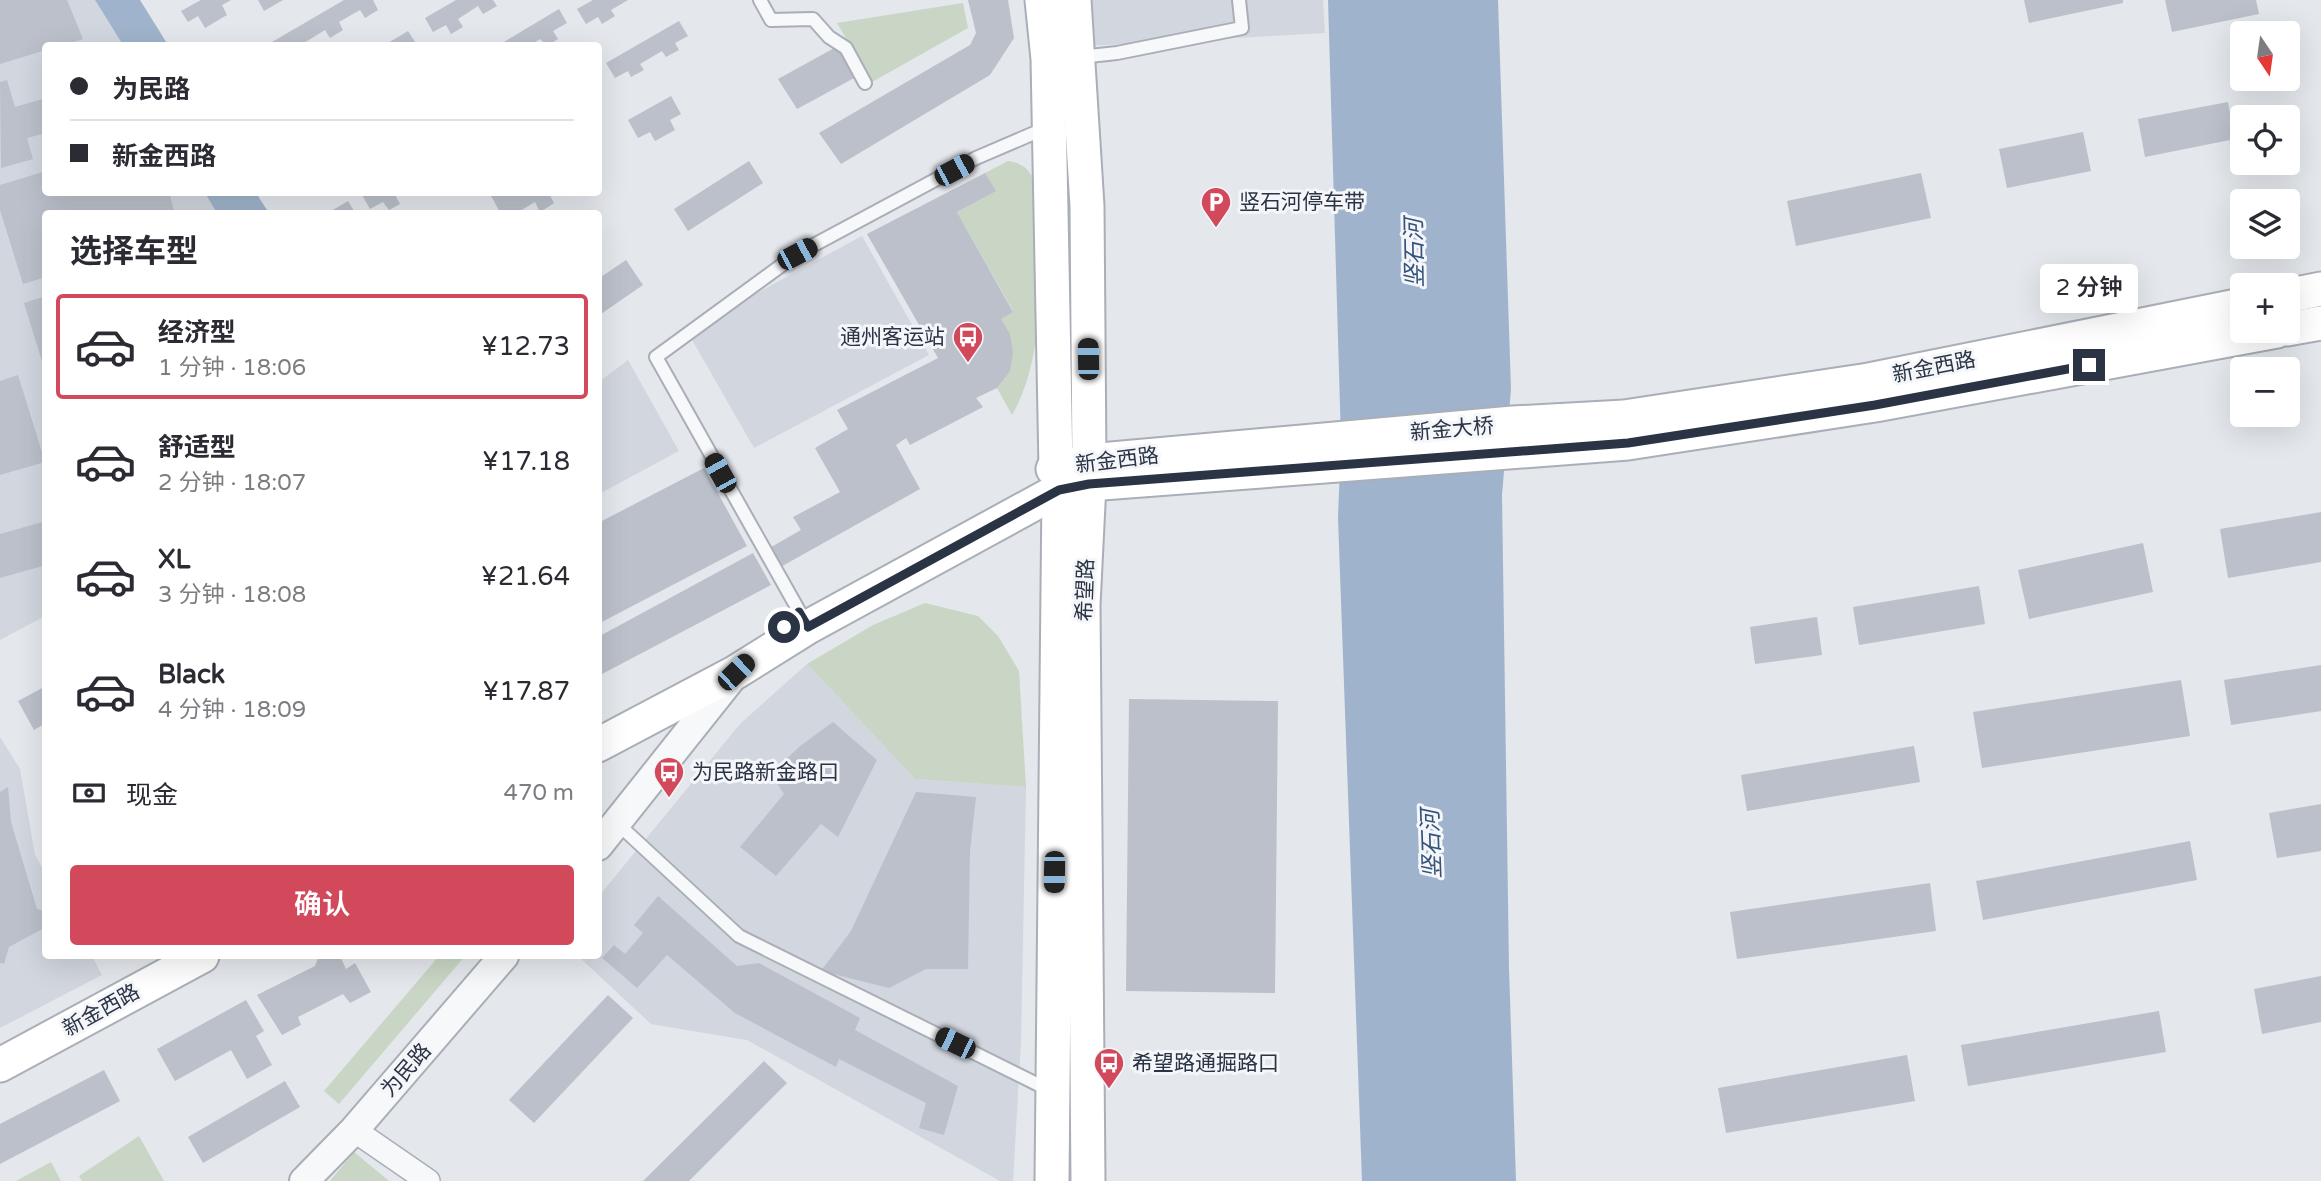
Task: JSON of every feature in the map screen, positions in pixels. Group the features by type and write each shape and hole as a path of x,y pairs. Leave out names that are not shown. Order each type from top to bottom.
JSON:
{"main road":[{"name":"希望路","path":"1042,0 1063,58"},
{"name":"希望路","path":"1052,1181 1052,1091 1073,476 1063,58 1074,0"},
{"path":"2300,293 2321,289"},
{"name":"新金西路","path":"1626,430 2230,307"},
{"path":"2300,327 2321,323"},
{"name":"新金西路","path":"1626,430 1875,405 2230,340"},
{"name":"新金大桥","path":"1282,456 1626,430"},
{"name":"新金西路","path":"602,718 804,620 1073,476 1282,456"},
{"name":"希望路","path":"1073,476 1083,605 1088,1181"},
{"name":"新金西路","path":"602,743 736,672 804,620"},
{"name":"新金西路","path":"0,1041 154,959"},
{"name":"新金西路","path":"0,1065 196,959"}],"street":[{"path":"602,842 736,672"},
{"name":"为民路","path":"304,1181 354,1130 501,959"},
{"path":"354,1130 429,1181"}],"lane":[{"path":"760,0 771,20 813,19 829,37 846,48 865,83"},
{"path":"1063,58 1117,53 1242,28 1239,0"},
{"path":"804,620 656,357 797,254 976,158 1066,126"},
{"path":"618,824 739,936 1052,1091"}],"shaded area":[{"path":"0,0 95,0 121,42 42,42 42,196 207,196 215,210 42,210 42,618 0,640"},
{"path":"1083,0 1323,0 1325,33 1087,46"},
{"path":"862,236 929,355 754,448 687,331"},
{"path":"628,360 679,451 602,492 602,380"},
{"path":"807,664 915,779 1026,787 1021,1041 1013,1181 1000,1181 747,1040 651,1024 581,959 602,959 602,892 740,724"},
{"path":"0,737 20,769 35,855 42,868 42,959 94,959 102,975 0,1028"}],"green space":[{"path":"963,3 968,28 872,82 837,23"},
{"path":"1008,161 1025,167 1039,192 1040,277 1037,335 1024,390 1012,415 997,388 1012,355 1010,338 1001,319 1013,311 957,212 995,191 985,173"},
{"path":"925,603 978,616 998,636 1019,671 1026,787 915,779 807,664 873,625"},
{"path":"436,959 462,959 339,1104 324,1091"},
{"path":"139,1136 164,1181 82,1181 79,1176"},
{"path":"354,1152 389,1181 330,1181"},
{"path":"51,1162 61,1181 16,1181"}],"water":[{"path":"95,0 140,0 166,42 121,42"},
{"name":"竖石河","path":"1328,0 1498,0 1511,389 1502,495 1509,968 1516,1181 1362,1181 1338,518 1341,440"},
{"path":"207,196 258,196 267,210 215,210"}],"building":[{"path":"0,0 67,0 83,39 74,42 42,42 42,51 0,64"},
{"path":"201,0 231,0 222,5 227,15 205,28 198,16 188,22 181,11"},
{"path":"258,0 283,0 264,11"},
{"path":"344,0 373,0 378,10 365,18 360,10 339,22 343,30 330,38 325,30 306,42 272,42"},
{"path":"456,0 493,0 497,6 483,14 478,6 458,19 463,27 451,34 446,25 433,32 425,18"},
{"path":"593,0 628,0 611,10 615,16 602,24 598,17 586,24 577,9"},
{"path":"968,0 1008,0 1014,38 990,75 841,164 819,133 970,45 976,33"},
{"path":"2024,0 2123,0 2123,3 2029,23"},
{"path":"2165,0 2256,0 2259,14 2172,32"},
{"path":"559,9 567,23 553,31 558,39 553,42 543,42 540,39 535,42 504,42"},
{"path":"679,21 688,36 675,43 679,50 666,57 662,51 640,64 644,70 631,77 628,71 615,78 606,63"},
{"path":"408,31 415,42 390,42"},
{"path":"838,46 856,77 797,109 778,79"},
{"path":"7,80 15,107 42,99 42,134 27,138 33,159 1,168 0,82"},
{"path":"671,96 681,114 670,120 675,130 655,141 650,132 638,138 628,120"},
{"path":"2228,102 2230,140 2145,157 2138,119"},
{"path":"2083,132 2091,171 2007,188 1999,149"},
{"path":"749,161 763,183 688,231 674,209"},
{"path":"42,172 42,196 170,196 174,210 42,210 42,278 23,284 0,210 0,185"},
{"name":"通州客运站","path":"985,173 996,191 957,212 1013,312 1001,319 1010,334 1013,352 1010,371 997,388 976,398 983,407 910,445 906,438 896,445 920,489 777,569 766,550 801,530 793,517 840,492 815,448 848,429 837,410 938,358 867,234"},
{"path":"1921,173 1931,218 1796,246 1787,201"},
{"path":"363,196 396,196 400,204 389,210 383,202 370,209"},
{"path":"491,196 550,196 554,203 543,210 539,210 535,202 522,210 499,210"},
{"path":"348,201 354,210 333,210"},
{"path":"626,260 643,285 602,313 602,276"},
{"path":"42,297 42,361 24,303"},
{"path":"18,375 42,452 42,463 0,475 0,381"},
{"path":"704,468 747,546 602,622 602,521"},
{"path":"2321,512 2321,562 2228,578 2220,529"},
{"path":"42,522 42,566 0,578 0,534"},
{"path":"2143,543 2153,592 2029,619 2018,570"},
{"path":"753,553 771,585 602,674 602,635"},
{"path":"1979,586 1985,624 1859,645 1853,607"},
{"path":"1817,617 1822,655 1755,664 1750,627"},
{"path":"2321,665 2321,711 2231,725 2224,680"},
{"path":"2181,680 2190,736 1982,768 1973,712"},
{"path":"42,688 42,725 34,730 18,701"},
{"path":"1129,699 1278,701 1275,993 1126,991"},
{"path":"833,722 877,760 838,837 821,824 776,876 740,847 784,794 771,774 800,746"},
{"path":"1914,746 1920,782 1747,811 1741,775"},
{"path":"8,787 11,822 37,909 42,911 42,929 9,947 4,964 0,963 0,792"},
{"path":"916,792 976,797 970,851 968,969 926,969 889,988 821,971 851,931"},
{"path":"2321,804 2321,851 2277,858 2269,813"},
{"path":"2190,841 2197,880 1983,920 1976,881"},
{"path":"1930,883 1936,931 1737,959 1730,912"},
{"path":"658,896 737,966 759,963 860,1018 855,1030 958,1086 944,1135 919,1128 926,1103 839,1059 836,1067 735,1013 667,955 637,988 602,958 614,945 625,954 643,933 634,925"},
{"path":"318,959 341,959 346,969 355,963 371,992 350,1003 343,994 298,1017 301,1025 282,1035 257,995 315,966"},
{"path":"2321,976 2321,1022 2262,1034 2254,989"},
{"path":"608,995 633,1018 534,1123 509,1100"},
{"path":"246,1000 264,1031 256,1036 272,1065 247,1079 231,1050 175,1081 157,1049"},
{"path":"2159,1011 2166,1052 1968,1086 1961,1045"},
{"path":"1907,1055 1915,1101 1726,1133 1718,1088"},
{"path":"764,1061 787,1083 689,1181 643,1181"},
{"path":"104,1070 120,1101 0,1164 0,1124"},
{"path":"285,1081 300,1107 203,1163 188,1137"}],"place":[{"name":"竖石河停车带","path":"1216,229"},
{"name":"通州客运站","path":"968,364"},
{"name":"为民路新金路口","path":"669,799"},
{"name":"希望路通掘路口","path":"1109,1090"}],"route":[{"path":"784,627 799,612 808,627 1059,490 1089,484 1336,463 1628,443 1875,405 2089,365"}]}
